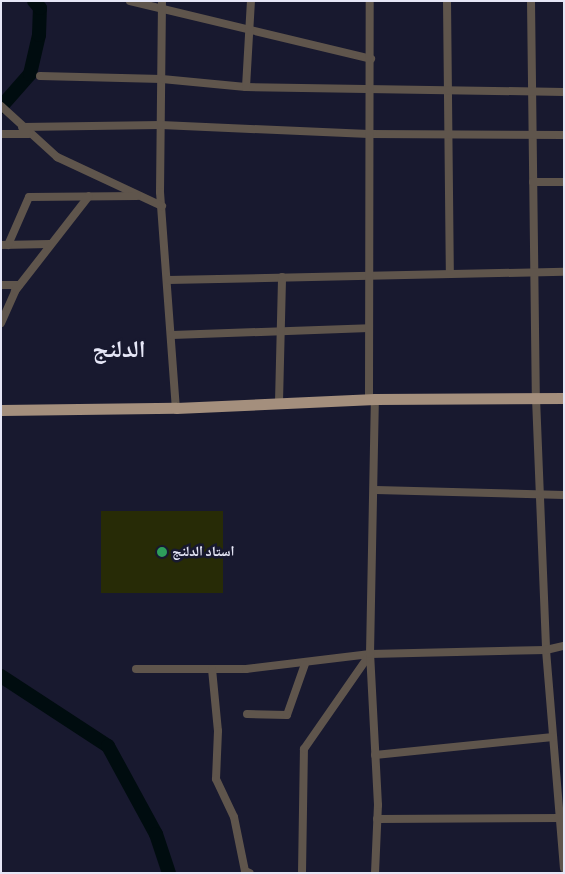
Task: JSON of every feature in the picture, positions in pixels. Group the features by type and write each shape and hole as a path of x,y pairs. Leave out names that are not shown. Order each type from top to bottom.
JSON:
{"main road":[{"path":"1,410 176,408 372,399 564,398"}],"street":[{"path":"130,1 162,5 252,30 371,59"},
{"path":"246,87 252,30 251,1"},
{"path":"370,1 369,328 376,490 370,654 377,819 375,873"},
{"path":"447,1 450,272"},
{"path":"530,1 536,398 546,650 562,818 564,868"},
{"path":"162,5 162,206 176,408"},
{"path":"40,76 162,79 246,87 370,91 564,92"},
{"path":"1,106 22,128 57,157 162,206"},
{"path":"22,128 161,124 369,134 564,135"},
{"path":"1,134 29,134"},
{"path":"534,182 564,182"},
{"path":"1,323 4,307 19,285 88,196"},
{"path":"50,244 5,245 28,197 139,196"},
{"path":"168,280 450,272 564,272"},
{"path":"279,402 282,277"},
{"path":"1,285 19,285"},
{"path":"172,335 281,333 369,328"},
{"path":"376,490 564,495"},
{"path":"136,669 212,669 305,664 370,654 546,650 564,646"},
{"path":"302,873 304,749 370,654"},
{"path":"247,714 287,715 305,664"},
{"path":"212,669 218,731 216,779 234,817 247,872"},
{"path":"375,756 553,737"},
{"path":"377,819 562,818"}],"green space":[{"name":"استاد الدلنج","path":"101,511 223,511 223,593 101,593"}],"waterway":[{"path":"1,107 30,74 39,35 40,8 34,1"},
{"path":"1,676 108,746 156,834 169,873"}],"place":[{"name":"استاد الدلنج","path":"162,552"}],"district":[{"name":"الدلنج","path":"119,350"}]}
